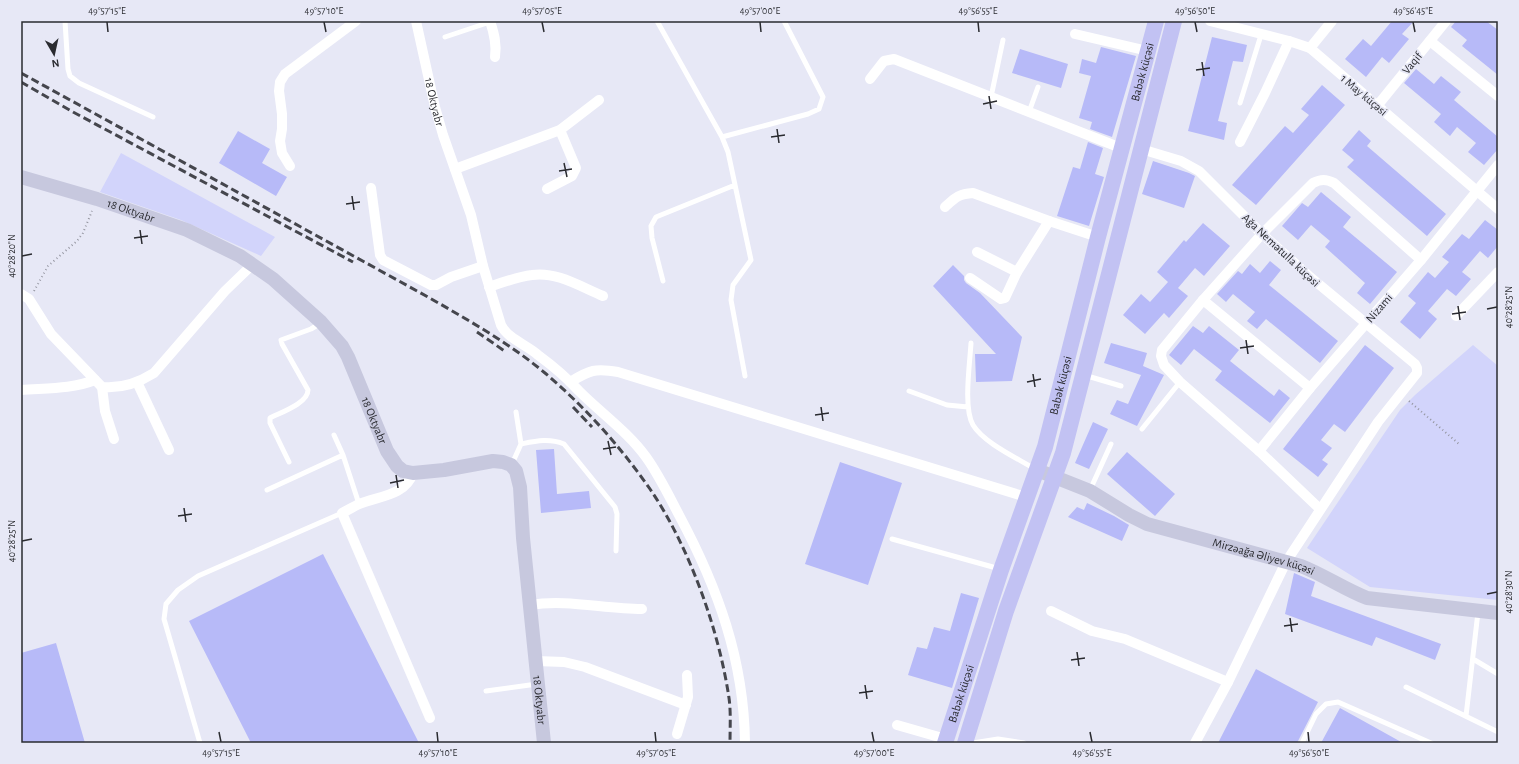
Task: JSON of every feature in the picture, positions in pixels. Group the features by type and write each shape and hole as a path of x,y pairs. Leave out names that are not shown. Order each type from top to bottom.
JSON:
{"main road":[{"name":"Babək küçəsi","path":"946,741 1001,570 1052,425 1098,237 1156,21"},
{"name":"Babək küçəsi","path":"965,743 1006,611 1054,476 1070,426 1174,21"}],"street":[{"path":"290,166 282,153 280,141 282,114 279,91 280,82 285,74 356,21"},
{"name":"18 Oktyabr","path":"416,21 435,107 471,215 489,287 504,330 537,354 570,382 626,435 646,456 658,476 690,535 723,612 742,691 745,743"},
{"path":"490,21 495,37 495,57"},
{"name":"1 May küçəsi","path":"1210,21 1289,41 1310,48 1498,209"},
{"path":"1310,48 1332,21"},
{"name":"Vaqif","path":"1377,106 1446,21"},
{"path":"1075,34 1148,51"},
{"path":"1240,142 1289,41"},
{"path":"1430,41 1498,96"},
{"path":"870,79 884,61 894,60 1122,148"},
{"path":"455,169 560,130 600,100"},
{"path":"547,189 572,176 576,168 560,130"},
{"name":"Ağa Nemətulla küçəsi","path":"1141,149 1181,161 1199,171 1262,234 1309,276 1415,364 1417,373 1401,393"},
{"name":"Nizami","path":"1259,451 1310,388 1421,260 1498,165"},
{"name":"18 Oktyabr","path":"21,177 97,199 187,230 217,243 253,264 273,279 322,322 342,346 387,451 397,466 403,471 413,473"},
{"path":"1320,509 1259,451 1180,382 1164,365 1161,356 1162,350 1203,300 1262,234 1312,183 1320,180 1328,180 1334,183 1421,260"},
{"path":"371,188 380,255 383,260 431,285 436,285 451,277 483,266"},
{"path":"945,207 957,196 973,193 1098,237"},
{"path":"970,278 1001,299 1005,298 1017,272 1049,220"},
{"path":"977,252 1017,272"},
{"path":"21,390 68,387 84,384 99,384 113,388 124,387 137,382 154,372 225,291 253,264"},
{"path":"1456,316 1498,272"},
{"path":"489,287 533,274 548,275 563,278 603,296"},
{"path":"25,296 51,334 99,384 105,411 114,439"},
{"path":"1203,300 1310,388"},
{"path":"570,382 590,371 601,369 618,372 1026,497"},
{"path":"137,382 169,450"},
{"path":"1195,743 1228,682 1286,562 1378,422 1401,393"},
{"path":"430,718 342,513 359,504 398,492 411,480 413,473 444,470 493,461 511,465"},
{"name":"18 Oktyabr","path":"511,465 519,477 523,538 544,743"},
{"name":"Mirzəağa Əliyev küçəsi","path":"1037,470 1090,491 1129,515 1147,524 1312,570 1352,592 1367,598 1498,613"},
{"path":"530,605 562,602 626,609 642,609"},
{"path":"1050,611 1092,631 1125,639 1228,682"},
{"path":"536,661 564,662 585,667 686,705"},
{"path":"677,734 688,697 687,675"},
{"path":"897,725 946,741"}],"lane":[{"path":"65,21 68,69 70,76 79,83 153,117"},
{"path":"445,37 490,21"},
{"path":"656,21 722,137 728,152 751,260 733,285 731,300 745,376"},
{"path":"722,137 808,114 819,109 823,97 784,21"},
{"path":"1240,103 1261,35"},
{"path":"991,97 1003,40"},
{"path":"1029,112 1038,87"},
{"path":"663,281 652,238 651,226 656,217 735,185"},
{"path":"289,462 270,423 270,418 303,400 308,395 308,390 282,344 282,340 311,329 322,322"},
{"path":"971,343 968,407 973,425 983,436 998,448 1037,470"},
{"path":"1084,374 1121,386"},
{"path":"1142,429 1180,382"},
{"path":"909,391 947,405 968,407"},
{"path":"511,465 521,444 516,412"},
{"path":"334,435 343,455 359,504"},
{"path":"521,444 543,440 556,440 564,444 569,449 615,507 617,514 616,551"},
{"path":"1090,491 1111,444"},
{"path":"267,490 343,455"},
{"path":"200,743 164,619 166,604 178,590 198,576 342,513"},
{"path":"892,538 1001,570"},
{"path":"1466,716 1478,611"},
{"path":"1472,659 1498,674"},
{"path":"486,691 538,684"},
{"path":"1406,687 1498,732"},
{"path":"1302,743 1316,714 1326,704 1338,702 1431,743"},
{"path":"973,743 998,739 1024,743"}],"path":[{"path":"25,296 48,266 83,233 97,199"},
{"path":"1401,393 1459,444"}],"shaded area":[{"path":"121,153 275,237 261,256 181,220 100,192"},
{"path":"1473,345 1498,366 1498,600 1370,587 1307,548 1400,410 1415,395"}],"building":[{"path":"1392,21 1414,21 1402,34 1409,39 1389,63 1382,57 1366,77 1345,59 1363,39 1371,46"},
{"path":"1456,21 1486,21 1498,30 1498,75 1462,46 1467,40 1451,27"},
{"path":"1212,37 1247,45 1243,62 1233,61 1218,121 1227,123 1224,140 1188,131"},
{"path":"1101,47 1136,56 1112,137 1090,129 1092,122 1079,118 1091,76 1079,73 1082,59 1096,63"},
{"path":"1020,49 1068,64 1061,88 1012,73"},
{"path":"1416,69 1434,84 1441,76 1461,92 1454,100 1498,137 1498,149 1484,165 1468,152 1476,143 1457,127 1450,136 1434,122 1441,114 1404,83"},
{"path":"1322,85 1345,105 1256,205 1232,185 1285,126 1293,133 1309,115 1301,109"},
{"path":"1359,130 1371,141 1367,146 1446,214 1427,236 1347,167 1354,160 1342,150"},
{"path":"238,131 270,149 262,163 287,177 276,196 219,163"},
{"path":"1088,142 1103,148 1095,174 1104,177 1089,226 1057,216 1073,167 1080,169"},
{"path":"1153,161 1195,176 1184,208 1142,194"},
{"path":"1321,192 1351,217 1343,227 1397,272 1370,304 1357,293 1365,283 1325,247 1330,241 1311,225 1298,240 1282,226 1302,203 1308,207"},
{"path":"1485,220 1498,230 1498,246 1488,258 1480,251 1462,272 1471,279 1456,296 1447,289 1428,311 1437,319 1420,339 1400,322 1416,303 1408,296 1428,272 1435,278 1449,262 1442,257 1462,234 1469,239"},
{"path":"1203,223 1230,246 1204,276 1195,268 1178,288 1188,296 1169,318 1164,313 1145,334 1123,315 1141,294 1150,302 1168,282 1157,272 1184,240 1186,242"},
{"path":"1270,261 1281,270 1269,285 1338,341 1320,363 1266,319 1257,329 1247,321 1255,312 1233,294 1226,302 1217,294 1238,271 1242,274 1250,264 1260,273"},
{"path":"953,265 964,276 966,283 980,293 1022,337 1012,381 976,382 975,354 996,354 933,286"},
{"path":"1193,326 1203,333 1209,326 1239,350 1230,361 1274,396 1279,389 1290,398 1270,423 1215,380 1222,371 1194,349 1181,365 1169,355"},
{"path":"1111,343 1147,353 1143,366 1164,375 1137,426 1110,414 1117,400 1128,404 1141,375 1104,363"},
{"path":"1365,345 1394,368 1345,432 1334,424 1321,440 1332,448 1322,460 1328,464 1318,477 1283,449"},
{"path":"1093,422 1108,429 1089,469 1075,463"},
{"path":"554,449 557,494 589,491 591,508 541,513 536,450"},
{"path":"1127,452 1175,494 1155,516 1107,474"},
{"path":"840,462 902,483 868,585 805,564"},
{"path":"1087,503 1129,525 1122,541 1068,517 1077,507 1084,510"},
{"path":"323,554 419,743 251,743 189,621"},
{"path":"1294,573 1315,582 1311,596 1441,644 1435,660 1376,637 1372,646 1285,614"},
{"path":"961,593 979,598 952,688 908,675 917,647 927,649 934,627 950,631"},
{"path":"56,643 85,743 21,743 21,653"},
{"path":"1256,669 1318,702 1297,743 1218,743"},
{"path":"1340,708 1403,743 1321,743"}],"railway":[{"path":"21,73 458,314 488,332 531,362 574,399 614,442 639,473 664,512 689,562 710,617 718,645 730,703 730,743"},
{"path":"21,82 73,112 353,262"},
{"path":"477,332 506,352"},
{"path":"573,407 592,427"}]}
